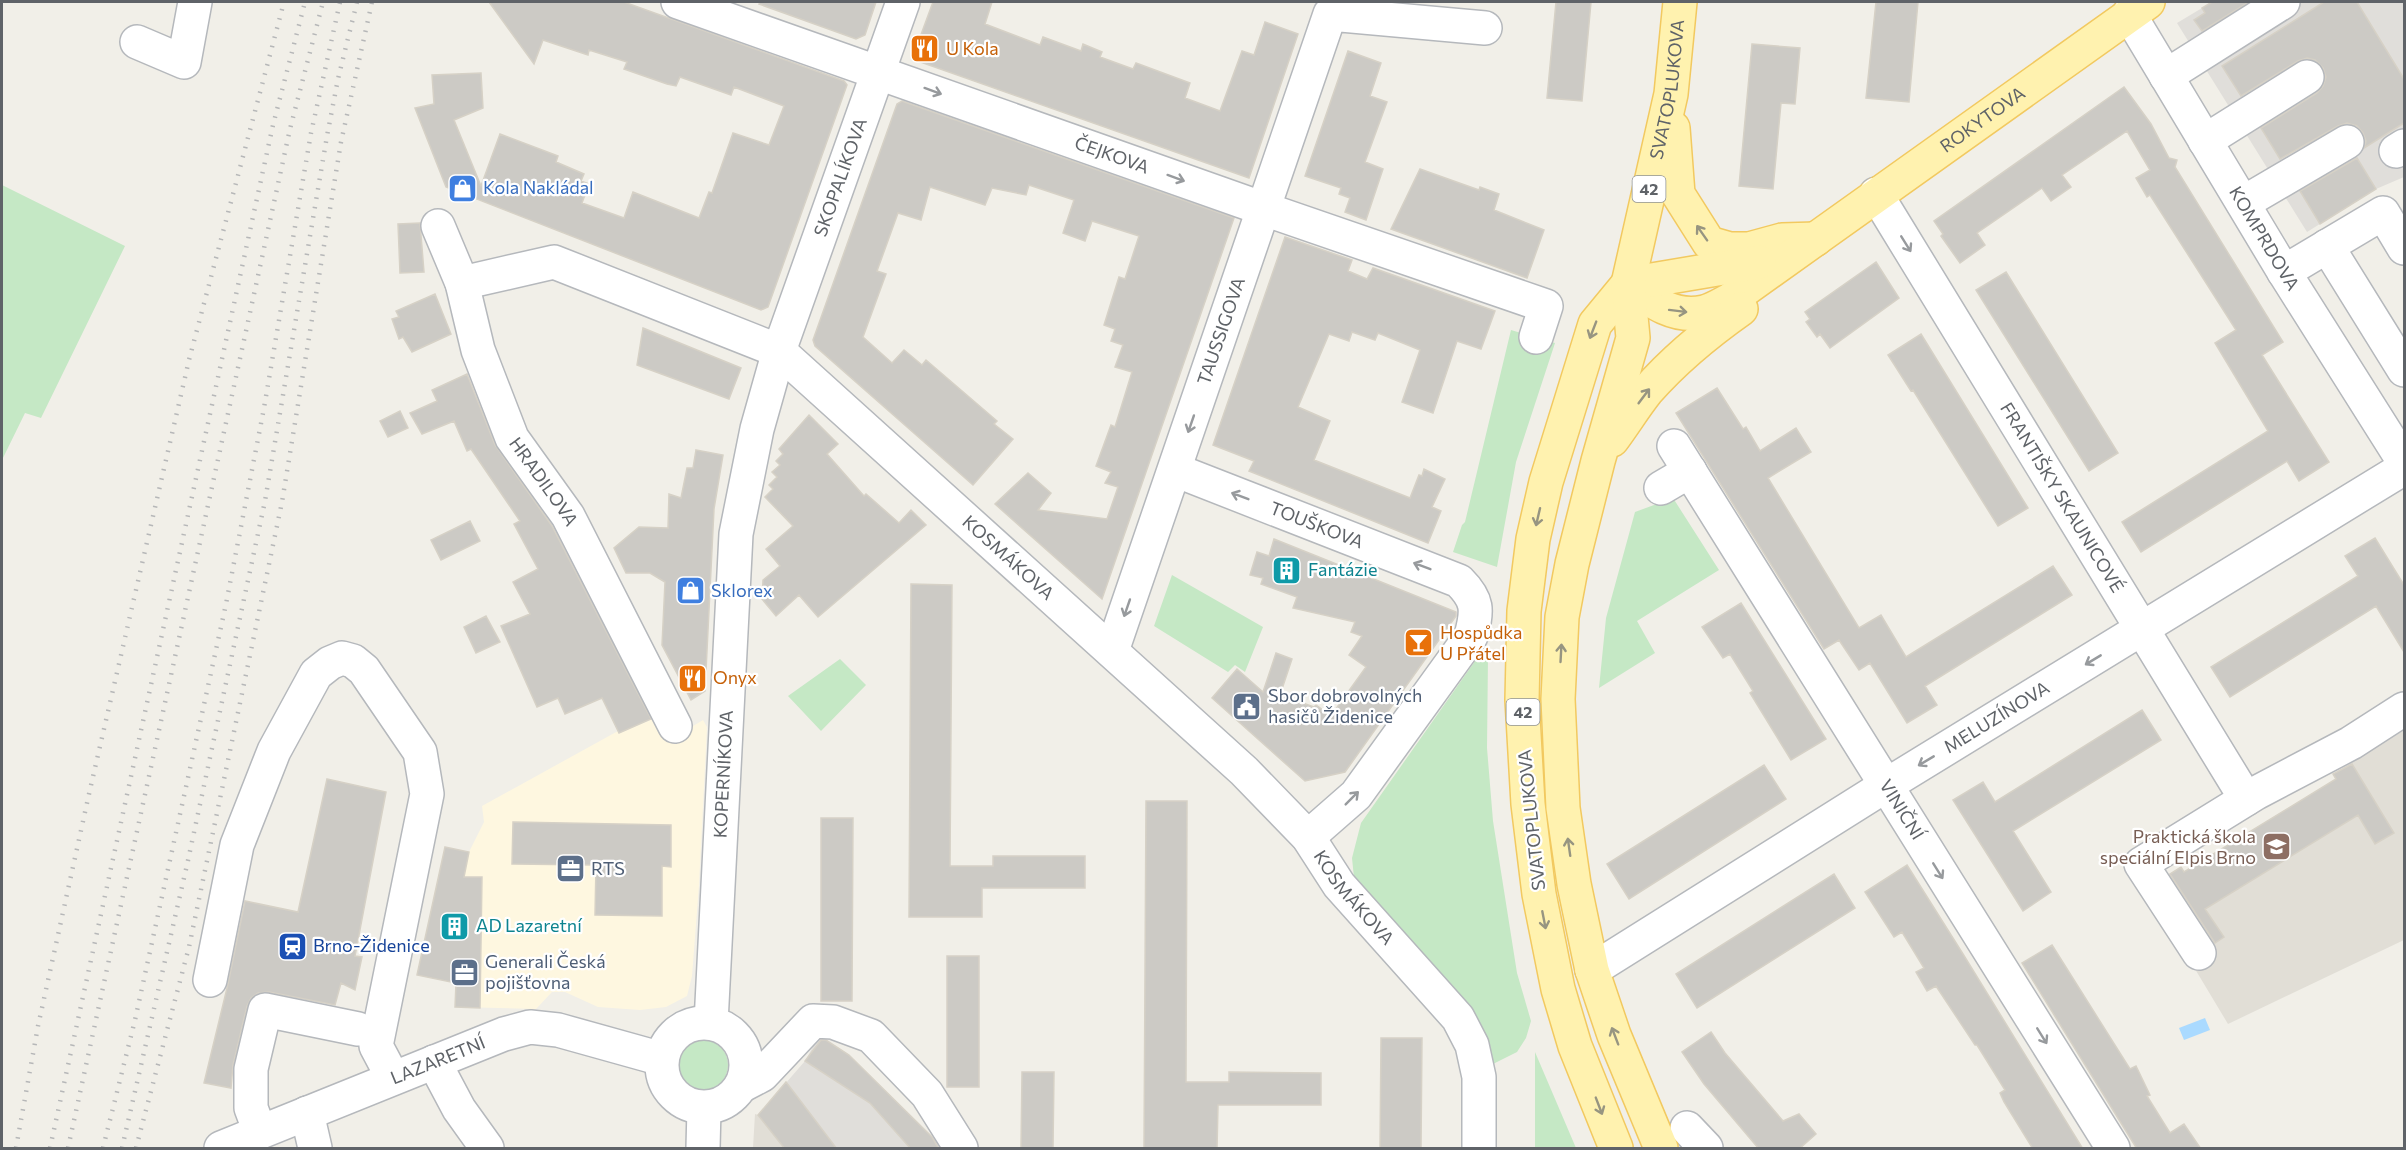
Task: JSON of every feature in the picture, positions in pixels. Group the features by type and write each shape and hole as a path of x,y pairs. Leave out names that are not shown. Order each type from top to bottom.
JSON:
{"main road":[{"name":"SVATOPLUKOVA","path":"1661,1149 1614,1035 1592,970 1574,884 1563,808 1558,699 1562,617 1572,564 1633,338 1628,284 1671,94 1680,2"},
{"name":"ROKYTOVA","path":"1628,284 1661,308 1678,312 1704,312 1730,300 2138,8"},
{"path":"1598,461 1646,392 1676,360 1709,332 1804,264 1816,239 1782,240 1749,249 1730,249 1709,243 1678,194 1671,94"},
{"name":"SVATOPLUKOVA","path":"1616,1149 1575,1046 1558,989 1539,894 1527,804 1522,699 1524,610 1533,539 1546,482 1595,324 1628,284"}],"street":[{"path":"137,42 184,62 195,2"},
{"name":"ČEJKOVA","path":"678,2 1546,306 1536,337"},
{"name":"SKOPALÍKOVA","path":"779,351 903,2"},
{"path":"2166,76 2283,2"},
{"name":"KOMPRDOVA","path":"2138,8 2166,76 2284,272 2404,462"},
{"name":"TAUSSIGOVA","path":"1112,651 1330,14 1485,28"},
{"path":"2205,141 2307,77"},
{"path":"2242,203 2347,142"},
{"name":"FRANTIŠKY SKAUNICOVÉ","path":"1876,194 2246,799"},
{"path":"2284,272 2383,213 2404,248"},
{"name":"HRADILOVA","path":"438,226 462,283 478,350 512,438 568,516 675,726"},
{"path":"2327,246 2404,370"},
{"name":"KOSMÁKOVA","path":"462,283 554,262 779,351 1244,771 1308,837 1339,885 1458,1018 1472,1045 1479,1077 1479,1149"},
{"name":"KOPERNÍKOVA","path":"711,1023 736,534 757,429 779,351"},
{"name":"VINIČNÍ","path":"1660,488 1682,459 2113,1149"},
{"name":"MELUZÍNOVA","path":"1592,970 1885,786 2404,468"},
{"name":"TOUŠKOVA","path":"1175,470 1459,581 1472,594 1477,614 1471,636 1356,795 1308,837"},
{"path":"210,980 237,844 274,751 316,674 330,663 342,658 353,661 364,670 420,752 427,794 376,1046 393,1078"},
{"path":"2199,953 2131,870 2246,799 2351,743 2404,709"},
{"path":"260,1132 250,1108 250,1069 265,1010 357,1029"},
{"path":"741,1086 762,1074 813,1021 833,1022 871,1036 927,1094 961,1149"},
{"path":"742,1044 746,1059 746,1072 741,1086 732,1098 719,1106 704,1108 690,1106 677,1098 667,1087 662,1073 662,1059 666,1046 679,1031 698,1023 711,1023 723,1027 742,1044 760,1054 783,1053"},
{"name":"LAZARETNÍ","path":"221,1149 504,1034 530,1027 558,1030 662,1059"},
{"path":"434,1062 459,1109 487,1149"},
{"path":"703,1149 704,1108"},
{"path":"307,1113 315,1149"}],"shaded area":[{"path":"2212,2 2404,2 2404,177 2376,189 2307,232 2177,23"},
{"name":"RTS","path":"653,719 667,742 703,720 707,727 699,885 692,976 687,996 666,1007 640,1010 598,1007 565,992 552,992 536,1009 455,1007 455,982 417,975 445,847 469,852 484,822 482,806 618,731 620,733"},
{"path":"2404,730 2404,940 2228,1024 2189,959 2163,878 2181,867 2184,872 2336,779 2333,774"},
{"path":"819,1036 849,1055 943,1148 785,1148 758,1115 805,1061"},
{"path":"755,1114 758,1115 785,1148 753,1148"}],"green space":[{"path":"2,185 125,246 41,418 25,413 2,460"},
{"path":"1511,330 1555,343 1516,462 1497,567 1453,552 1465,522"},
{"path":"1673,498 1719,570 1637,621 1655,653 1599,688 1606,618 1635,512"},
{"path":"1172,575 1263,627 1245,672 1235,665 1228,672 1154,626"},
{"path":"1480,654 1488,657 1487,748 1493,821 1517,973 1531,1021 1526,1038 1517,1052 1491,1065 1354,878 1352,858 1361,823"},
{"path":"840,659 866,685 821,731 788,696"},
{"path":"702,1039 712,1041 720,1047 726,1055 728,1065 726,1075 720,1083 712,1089 702,1091 692,1089 684,1083 678,1075 676,1065 678,1055 684,1047 692,1041"},
{"path":"1535,1052 1576,1148 1535,1148"}],"water":[{"path":"2205,1018 2210,1030 2184,1040 2179,1028"}],"building":[{"path":"489,2 624,2 844,81 847,85 768,307 761,310 446,187 415,108 434,104 432,75 481,73 483,108 454,120 481,186 500,134 558,156 556,162 584,174 581,181 589,184 582,203 624,218 633,192 699,218 709,192 712,193 733,133 769,145 784,106 734,87 731,95 680,77 676,86 667,84 624,69 627,62 589,50 588,55 543,40 534,64"},
{"path":"760,2 876,2 865,35 856,39 759,4"},
{"path":"933,2 992,2 985,24 1040,45 1043,37 1081,51 1083,44 1102,52 1100,57 1133,69 1136,63 1190,83 1185,98 1220,111 1242,51 1254,55 1265,22 1298,34 1249,178 912,59"},
{"path":"1556,2 1591,2 1582,101 1547,98"},
{"path":"1876,2 1918,2 1909,102 1866,98"},
{"path":"2212,2 2249,2 2202,31 2194,20 2205,13 2202,8"},
{"path":"2324,2 2357,2 2404,79 2404,123 2364,148 2366,141 2363,133 2357,126 2347,123 2280,159 2261,128 2317,93 2326,77 2323,68 2315,60 2307,58 2298,61 2241,96 2222,66"},
{"path":"1752,44 1800,48 1795,104 1781,103 1773,189 1739,186"},
{"path":"1348,51 1381,63 1370,96 1387,102 1365,162 1383,169 1366,220 1345,212 1350,198 1339,194 1341,188 1305,176"},
{"path":"2124,87 2151,124 2169,158 2177,160 2175,167 2283,342 2262,355 2329,462 2299,481 2287,461 2141,552 2122,522 2268,431 2215,343 2236,330 2150,195 2147,197 2136,178 2150,170 2127,131 2062,175 2071,187 2051,201 2042,188 1977,233 1985,245 1960,263 1941,236 1943,234 1934,221"},
{"path":"902,101 1234,218 1102,599 995,504 1028,473 1051,493 1038,510 1107,519 1118,487 1105,483 1111,472 1096,466 1111,425 1115,427 1132,372 1115,367 1123,345 1111,341 1115,329 1104,325 1119,277 1125,279 1139,236 1092,221 1085,241 1063,233 1074,200 1029,185 1026,195 992,188 985,205 930,187 921,220 898,213 877,271 886,274 863,337 892,363 904,350 922,365 926,360 997,421 994,424 1013,439 973,485 815,346 813,340 897,104"},
{"path":"2357,158 2376,189 2320,224 2300,191"},
{"path":"1420,169 1479,190 1480,187 1499,194 1494,210 1544,230 1527,278 1391,229"},
{"path":"420,223 424,272 400,273 398,224"},
{"path":"1285,237 1352,260 1348,271 1367,279 1373,268 1495,311 1481,349 1457,341 1433,413 1402,402 1420,350 1378,333 1375,340 1352,332 1349,341 1329,334 1298,407 1330,421 1314,460 1410,498 1419,475 1422,476 1424,469 1445,479 1432,507 1441,511 1428,543 1249,471 1254,461 1213,445"},
{"path":"1876,262 1899,298 1830,348 1820,334 1817,337 1806,322 1810,319 1805,312"},
{"path":"2006,272 2118,453 2089,471 1976,290"},
{"path":"435,294 451,334 412,352 403,337 399,339 392,319 399,317 396,311"},
{"path":"643,328 741,368 729,399 637,365"},
{"path":"1921,334 2028,508 1998,526 1913,390 1911,391 1888,355"},
{"path":"467,374 495,445 552,526 651,719 619,733 602,698 565,714 558,698 537,707 501,626 530,614 513,582 538,569 514,524 520,521 471,449 467,451 454,421 422,434 410,413 437,401 432,390"},
{"path":"1717,388 1743,429 1746,427 1760,451 1796,428 1811,452 1768,478 1859,628 1881,615 1906,657 2053,566 2072,595 1925,686 1937,705 1907,723 1870,663 1859,670 1839,640 1824,649 1676,413"},
{"path":"400,411 408,428 388,437 380,421"},
{"path":"809,415 838,444 827,454 864,496 866,494 899,523 911,510 926,525 818,617 799,595 776,616 762,599 763,580 780,566 766,549 793,526 765,497 773,489 769,485 777,477 772,472 780,465 776,461 783,454 779,449"},
{"path":"696,450 723,455 714,509 705,691 691,700 662,645 665,582 650,573 626,573 614,548 639,527 668,528 669,494 681,498 687,468 693,468"},
{"path":"470,521 480,541 441,560 431,540"},
{"path":"2375,538 2404,585 2404,652 2376,606 2230,697 2211,667 2358,576 2345,556"},
{"path":"1274,539 1456,612 1456,616 1345,772 1305,781 1212,698 1237,669 1263,692 1276,653 1292,659 1280,695 1314,707 1316,705 1327,713 1329,711 1333,713 1366,667 1349,655 1362,636 1351,632 1355,622 1293,608 1297,597 1261,584 1263,578 1250,575 1257,552 1269,556"},
{"path":"911,584 952,585 950,866 993,866 993,856 1085,856 1085,888 982,888 982,917 909,917"},
{"path":"1741,603 1826,739 1791,760 1750,693 1753,691 1730,654 1723,658 1702,627"},
{"path":"486,616 500,642 476,653 464,627"},
{"path":"2142,710 2161,740 2013,831 2051,892 2023,911 1953,800 1983,782 1995,802"},
{"path":"2352,764 2394,833 2375,844 2358,815 2205,909 2224,937 2215,943 2170,874 2181,867 2184,872 2336,779 2333,774"},
{"path":"1764,765 1786,799 1629,899 1607,864"},
{"path":"327,779 386,792 355,956 362,957 355,990 341,983 335,1005 269,992 258,993 251,998 247,1006 233,1065 231,1088 204,1083 245,901 298,912"},
{"path":"1146,801 1187,801 1186,1082 1229,1082 1229,1072 1321,1073 1321,1105 1218,1105 1217,1149 1144,1149"},
{"path":"821,818 853,818 852,1001 821,1001"},
{"path":"513,822 671,825 671,867 662,866 662,916 595,915 596,865 512,864"},
{"name":"AD Lazaretní","path":"445,847 469,852 464,877 482,877 480,1008 455,1007 456,983 417,975"},
{"path":"1907,865 2083,1149 2033,1149 2004,1102 2000,1093 2005,1090 1977,1045 1936,986 1927,991 1916,972 1924,968 1902,932 1894,937 1865,892"},
{"path":"1834,874 1855,908 1697,1008 1676,974"},
{"path":"2052,945 2130,1069 2136,1066 2150,1095 2147,1096 2170,1133 2184,1124 2201,1149 2137,1149 2022,963"},
{"path":"947,956 979,956 979,1087 947,1087"},
{"path":"1711,1032 1725,1053 1783,1121 1799,1114 1816,1134 1799,1149 1759,1149 1704,1084 1682,1052"},
{"path":"1381,1038 1422,1038 1421,1149 1380,1149"},
{"path":"821,1040 826,1040 849,1055 932,1137 939,1149 911,1149 870,1103 805,1061"},
{"path":"1022,1072 1054,1072 1053,1149 1021,1149"},
{"path":"786,1082 837,1149 785,1149 758,1115"}],"railway":[{"path":"16,1148 38,1026 189,360 284,2"},
{"path":"50,1148 273,125 305,2"},
{"path":"68,1148 290,129 323,2"},
{"path":"103,1148 135,1020 226,604 264,408 311,133 340,2"},
{"path":"122,1148 187,865 265,501 327,136 357,2"},
{"path":"136,1148 189,947 282,502 341,142 372,2"}],"place":[{"name":"U Kola","path":"925,49"},
{"name":"Kola Nakládal","path":"462,188"},
{"name":"Fantázie","path":"1287,570"},
{"name":"Sklorex","path":"690,591"},
{"name":"Hospůdka U Přátel","path":"1419,643"},
{"name":"Onyx","path":"692,678"},
{"name":"Sbor dobrovolných hasičů Židenice","path":"1247,706"},
{"name":"Praktická škola speciální Elpis Brno","path":"2277,847"},
{"name":"RTS","path":"570,869"},
{"name":"AD Lazaretní","path":"455,926"},
{"name":"Brno-Židenice","path":"292,946"},
{"name":"Generali Česká pojišťovna","path":"464,972"}]}
